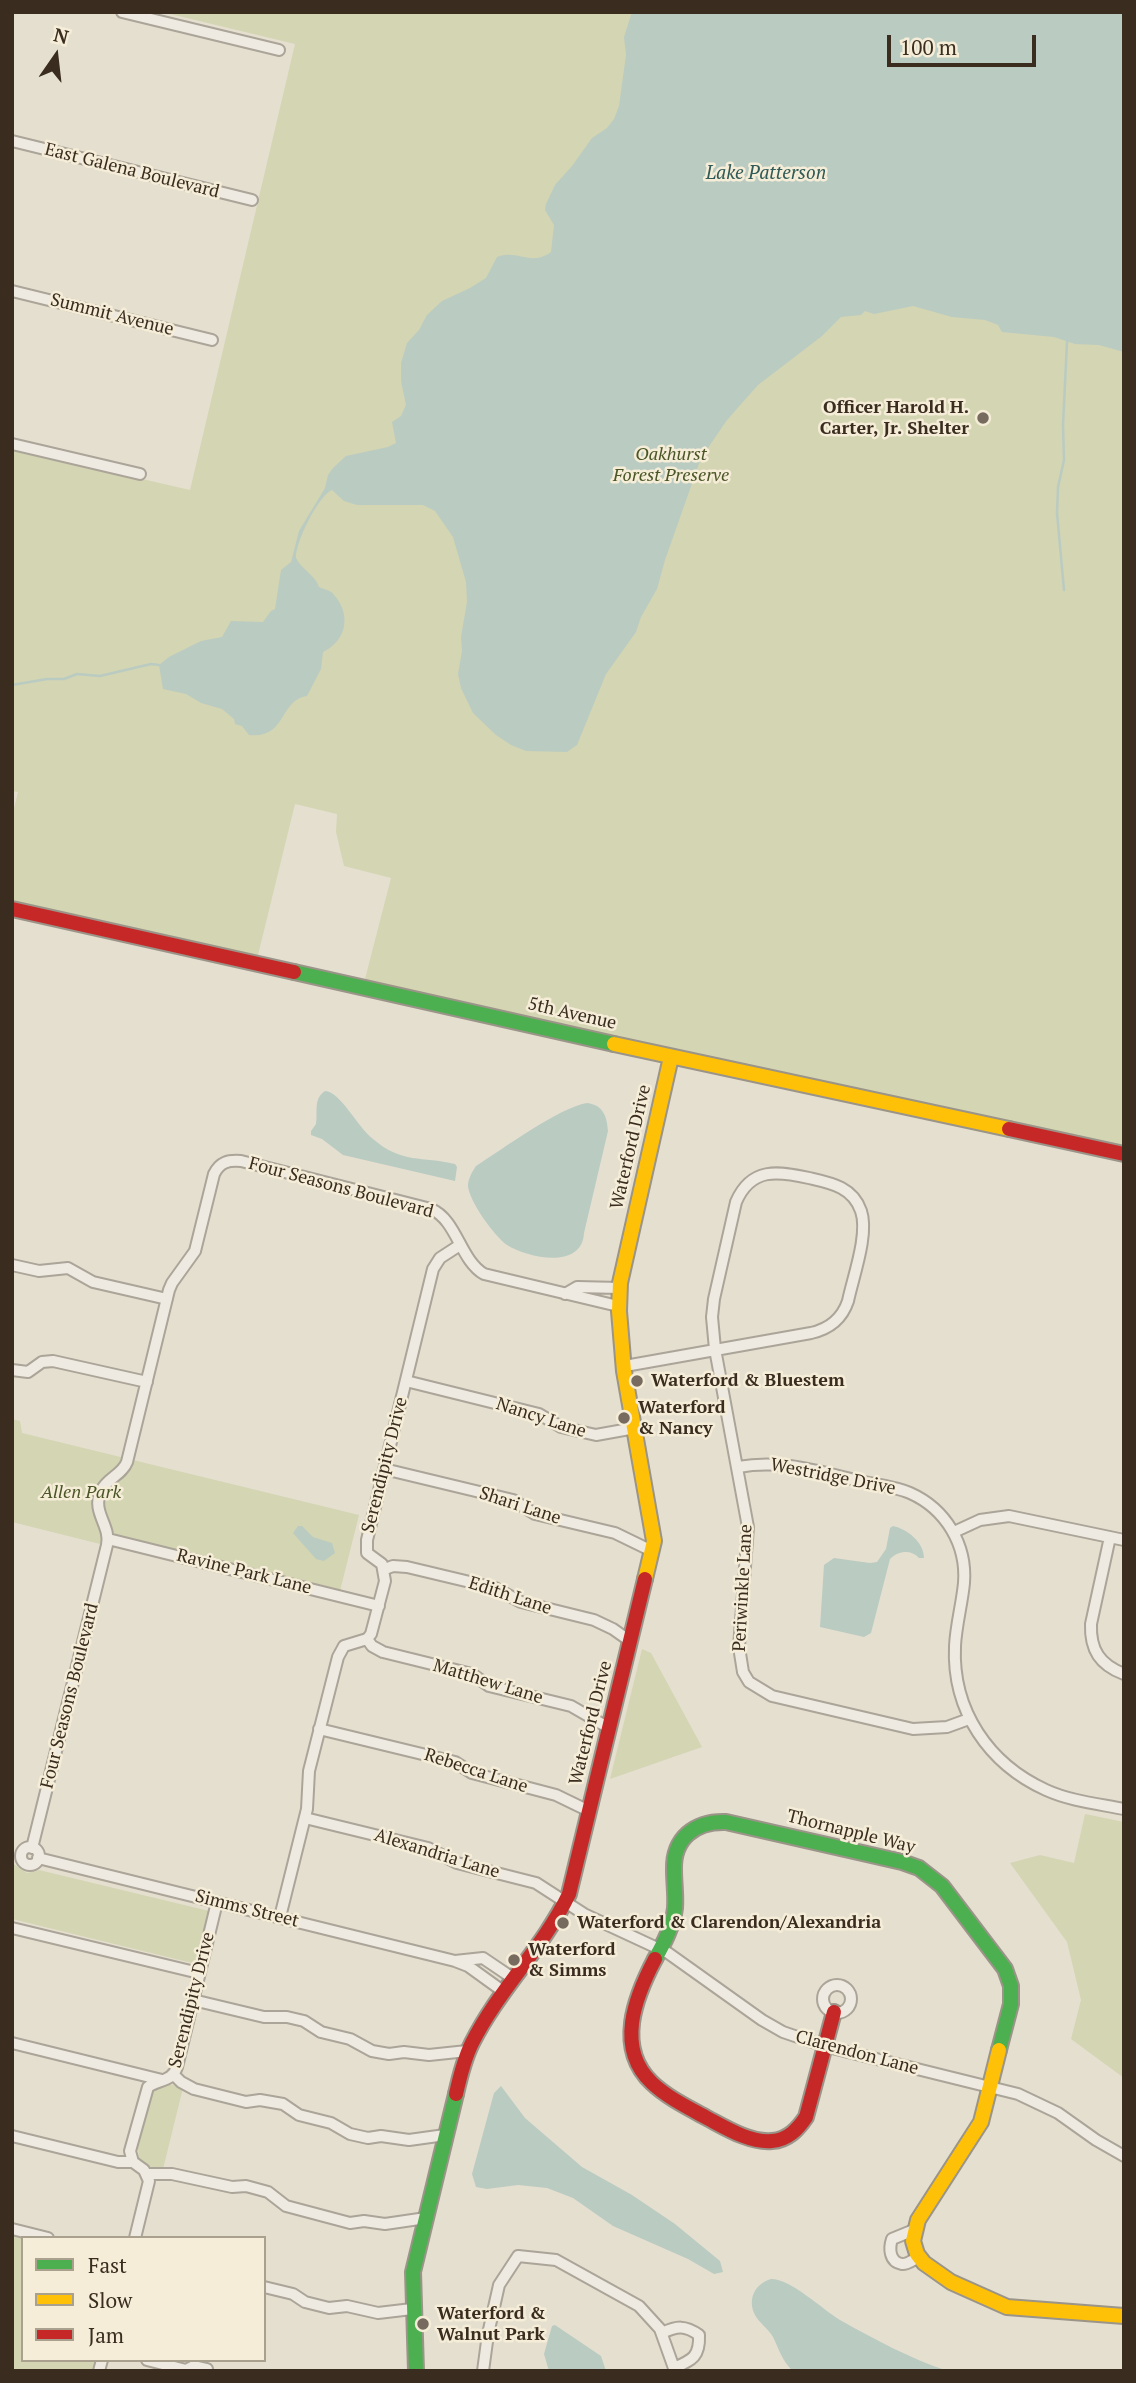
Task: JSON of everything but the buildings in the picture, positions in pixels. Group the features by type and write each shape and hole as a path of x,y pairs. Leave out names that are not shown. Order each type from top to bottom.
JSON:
{"street":[{"path":"122,12 279,50"},
{"name":"East Galena Boulevard","path":"12,141 252,200"},
{"name":"Summit Avenue","path":"12,290 212,340"},
{"path":"12,444 140,474"},
{"name":"5th Avenue","path":"12,909 671,1057 1124,1153"},
{"name":"Waterford Drive","path":"416,2371 412,2309 414,2272 467,2051 483,2020 566,1902 654,1541 618,1323 618,1306 671,1057"},
{"name":"Four Seasons Boulevard","path":"32,1848 108,1539 98,1513 100,1491 109,1479 124,1468 172,1283 195,1251 214,1174 221,1164 241,1161 431,1209 442,1215 474,1268 484,1274 618,1306"},
{"path":"625,1366 818,1332 840,1317 848,1301 863,1232 860,1208 849,1192 836,1185 775,1172 757,1178 744,1188 736,1202 713,1305 715,1349"},
{"name":"Serendipity Drive","path":"385,1569 371,1557 366,1547 384,1469 436,1263 460,1245"},
{"path":"12,1265 39,1270 68,1268 93,1282 167,1299"},
{"name":"Four Seasons Boulevard","path":"565,1294 577,1287 620,1288"},
{"name":"Periwinkle Lane","path":"715,1349 748,1527 739,1647 743,1672 749,1682 772,1696 913,1729 947,1727 968,1719"},
{"path":"12,1370 28,1372 41,1362 53,1361 147,1382"},
{"name":"Nancy Lane","path":"406,1381 539,1414 561,1427 596,1435 635,1428"},
{"name":"Westridge Drive","path":"738,1467 763,1463 780,1464 901,1490 934,1508 954,1532 962,1554 964,1567 955,1650 959,1688 968,1719 984,1742 1004,1763 1027,1780 1048,1791 1124,1809"},
{"name":"Shari Lane","path":"384,1469 513,1500 535,1514 615,1533 652,1551"},
{"path":"954,1532 979,1520 1009,1516 1124,1540"},
{"path":"1110,1537 1090,1636 1098,1658 1111,1669 1124,1674"},
{"name":"Ravine Park Lane","path":"108,1539 379,1606"},
{"name":"Edith Lane","path":"385,1569 393,1566 407,1567 495,1588 521,1602 603,1624 630,1641"},
{"path":"279,1917 304,1818 308,1798 307,1779 341,1651 349,1643 367,1639 374,1628 385,1581 385,1569"},
{"name":"Matthew Lane","path":"367,1639 372,1646 383,1652 472,1674 489,1686 571,1706 609,1728"},
{"name":"Rebecca Lane","path":"319,1729 455,1762 472,1773 556,1796 589,1811"},
{"name":"Alexandria Lane","path":"304,1818 428,1848 457,1863 536,1883 566,1902"},
{"name":"Thornapple Way","path":"834,2012 809,2112 803,2124 783,2138 773,2141 755,2140 740,2134 652,2083 639,2063 632,2043 630,2022 635,1997 660,1949 674,1913 672,1874 676,1850 688,1832 708,1823 726,1822 911,1865 931,1876 942,1886 1011,1980 1011,2004 981,2122 914,2230"},
{"path":"32,1848 37,1852 38,1858"},
{"name":"Simms Street","path":"32,1848 17,1853 23,1862 29,1865 34,1864 38,1858 455,1961 468,1966 504,1992"},
{"name":"Serendipity Drive","path":"133,2162 131,2151 145,2093 154,2083 174,2075 216,1902"},
{"name":"Clarendon Lane","path":"566,1902 591,1918 676,1958 762,2020 800,2040 1018,2094 1040,2103 1124,2157"},
{"path":"12,1928 199,1973"},
{"name":"Simms Street","path":"455,1961 483,1958 514,1979"},
{"path":"193,2000 264,2017 287,2017 304,2021 321,2032 350,2039 372,2051 429,2055 467,2051"},
{"path":"12,2043 163,2080"},
{"path":"174,2075 194,2089 246,2102 260,2100 283,2105 299,2115 331,2123 350,2134 368,2138 381,2136 409,2140 445,2135"},
{"path":"12,2136 118,2162 133,2162 148,2174 172,2174 232,2187 246,2186 268,2192 286,2206 351,2222 386,2224 426,2218"},
{"path":"135,2236 149,2181 148,2174"},
{"path":"12,2229 40,2236"},
{"path":"919,2257 900,2264 890,2251 892,2239 914,2230 913,2242 919,2257 936,2273 1007,2307 1124,2316"},
{"path":"483,2371 499,2285 518,2256 556,2260 639,2306 662,2333 674,2370 691,2361 700,2348 699,2335 688,2327 673,2328 662,2333"},
{"path":"266,2287 293,2294 304,2302 329,2308 347,2306 378,2313 412,2309"},
{"path":"155,2362 186,2370 194,2366 207,2369"}],"green space":[{"name":"Oakhurst Forest Preserve","path":"162,12 1124,12 1124,1147 364,983 391,878 344,866 336,832 337,814 295,804 257,959 12,903 12,816 18,792 12,791 12,449 190,490 295,44"},
{"name":"Allen Park","path":"12,1419 20,1421 22,1433 359,1515 340,1591 104,1532 100,1544 12,1522"},
{"path":"642,1649 651,1653 702,1747 610,1779"},
{"path":"1085,1814 1124,1822 1124,2078 1071,2039 1081,2000 1067,1942 1010,1863 1040,1855 1074,1863"},
{"path":"12,1863 27,1873 39,1870 209,1911 196,1964 12,1919"},
{"path":"170,2084 183,2088 163,2169 139,2160 138,2148 151,2096 156,2088"},
{"path":"12,2234 21,2236 21,2362 95,2362 93,2371 12,2371"}],"water":[{"name":"Lake Patterson","path":"632,12 1124,12 1124,352 1099,345 1075,344 1054,337 1002,332 998,325 985,320 952,317 913,306 874,314 865,311 861,315 841,317 822,336 758,385 727,420 701,458 657,589 636,632 606,674 577,745 567,752 526,751 511,745 473,713 461,688 458,674 467,602 466,582 453,537 435,511 423,505 357,505 344,501 332,490 320,501 308,521 296,558 319,587 331,592 340,603 344,627 337,641 323,652 321,669 307,696 291,704 270,731 261,735 249,735 222,709 201,703 186,694 163,689 159,665 169,657 201,641 222,637 231,621 263,622 275,609 281,570 291,562 299,531 325,488 333,468 346,456 396,443 392,422 401,416 406,405 401,381 401,363 407,343 419,330 427,315 442,301 486,278 497,257 511,255 537,258 551,252 554,225 545,210 546,204 555,185 592,138 607,128 614,119 619,106 626,55 624,37"},
{"path":"325,1091 337,1097 367,1134 383,1147 403,1156 455,1164 455,1181 343,1155 322,1139 311,1135 316,1124 317,1102"},
{"path":"587,1103 597,1106 603,1112 608,1131 581,1245 574,1252 553,1258 516,1250 502,1241 478,1209 469,1193 469,1178 476,1166 515,1140 561,1113"},
{"path":"298,1526 302,1526 313,1537 332,1543 335,1553 324,1561 316,1559 293,1533"},
{"path":"893,1526 914,1537 924,1558 904,1552 890,1559 871,1633 864,1637 820,1627 824,1565 834,1558 877,1562 886,1549 890,1528"},
{"path":"501,2086 525,2118 582,2167 632,2195 675,2224 720,2261 723,2272 714,2274 688,2259 613,2226 573,2198 547,2188 518,2185 487,2189 476,2187 472,2174 494,2093"},
{"path":"771,2279 797,2289 840,2320 879,2341 948,2371 793,2371 753,2309 752,2298 757,2288"},
{"path":"555,2325 601,2356 606,2371 549,2371 544,2354 552,2326"}],"waterway":[{"path":"1064,590 1057,513 1058,487 1064,460 1067,342"},
{"path":"12,685 64,679 77,674 100,676 151,664 159,665"}],"traffic: fast":[{"path":"294,972 614,1044"},
{"path":"655,1959 674,1915 677,1849 682,1840 696,1828 715,1822 726,1822 902,1862 919,1868 942,1886 1005,1969 1011,1986 1011,2004 999,2050"},
{"path":"416,2371 413,2272 456,2094"}],"traffic: slow":[{"path":"614,1044 1009,1129"},
{"path":"645,1579 654,1541 624,1371 619,1311 620,1283 671,1057"},
{"path":"999,2050 981,2122 918,2220 913,2241 917,2254 924,2263 951,2282 1007,2307 1124,2316"}],"traffic: jam":[{"path":"12,909 294,972"},
{"path":"1009,1129 1124,1154"},
{"path":"456,2094 467,2055 483,2023 547,1932 569,1894 645,1579"},
{"path":"655,1959 641,1989 632,2022 634,2054 641,2069 652,2083 672,2098 747,2137 764,2141 783,2139 796,2130 806,2117 834,2012"}],"place":[{"name":"Officer Harold H. Carter, Jr. Shelter","path":"983,418"},
{"name":"Waterford & Bluestem","path":"637,1381"},
{"name":"Waterford & Nancy","path":"624,1418"},
{"name":"Waterford & Clarendon/Alexandria","path":"563,1923"},
{"name":"Waterford & Simms","path":"514,1960"},
{"name":"Waterford & Walnut Park","path":"423,2324"}]}
